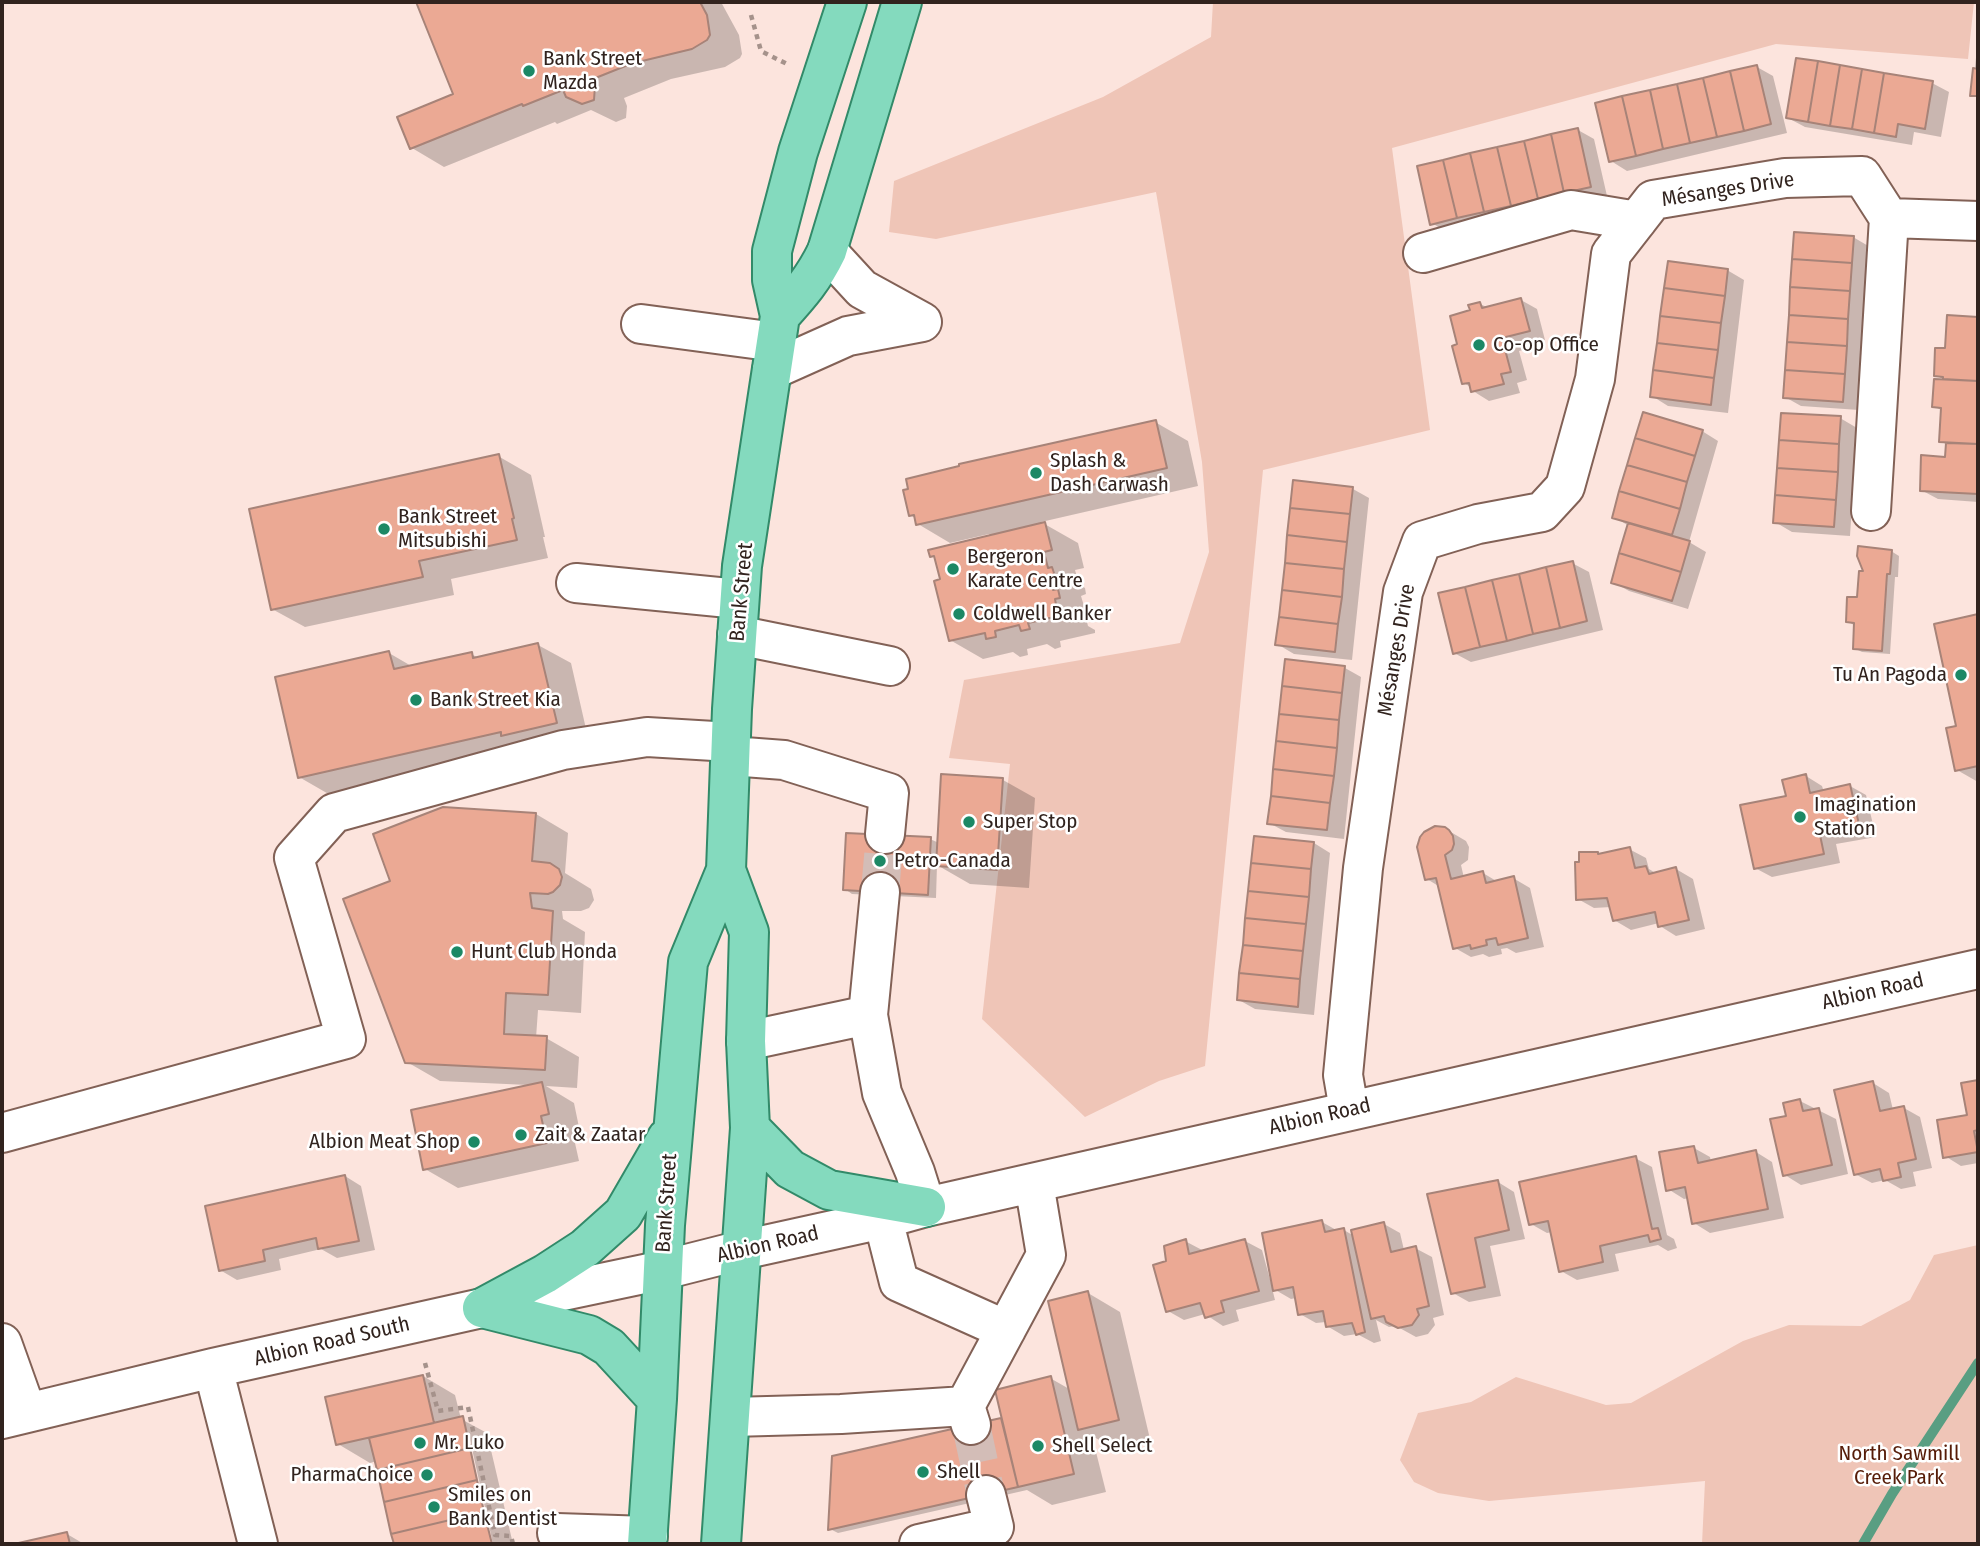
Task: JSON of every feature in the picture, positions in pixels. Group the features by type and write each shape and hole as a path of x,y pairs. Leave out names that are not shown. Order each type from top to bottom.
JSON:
{"main road":[{"name":"Bank Street","path":"647,1540 673,1128 688,962 726,870 732,709 742,566 776,343 772,251 799,152 847,2"},
{"path":"776,343 827,251 902,2"},
{"name":"Bank Street","path":"721,1544 750,1128 746,1041 749,932 726,870"},
{"path":"482,1308 545,1274 585,1248 623,1214 673,1128"},
{"path":"750,1128 790,1169 829,1190 926,1207"},
{"path":"482,1308 589,1335 609,1347 657,1399"}],"street":[{"name":"Mésanges Drive","path":"1349,1110 1343,1075 1363,867 1403,592 1422,541 1478,524 1542,512 1565,487 1595,379 1611,254 1653,200 1785,178 1862,176 1889,218"},
{"path":"1423,253 1571,210 1637,221"},
{"path":"1871,511 1889,218 1978,221"},
{"path":"641,324 776,343 848,336 922,322 862,289 827,251"},
{"path":"576,583 738,617 890,666"},
{"path":"2,1133 346,1039 294,858 334,813 563,750 647,737 784,760 889,793 885,834"},
{"path":"880,892 868,1014 882,1093 915,1172 926,1207"},
{"name":"Albion Road","path":"663,1270 1349,1110 1978,969"},
{"path":"746,1041 868,1014"},
{"path":"731,1417 968,1415 1006,1329 1046,1255 1034,1183"},
{"path":"883,1219 898,1282 1006,1329"},
{"name":"Albion Road South","path":"14,1416 213,1368 663,1270"},
{"path":"2,1343 14,1416"},
{"path":"213,1368 258,1544"},
{"path":"919,1544 994,1527 986,1494"},
{"path":"557,1533 647,1540"}],"path":[{"path":"751,15 761,51 791,65"},
{"path":"425,1363 438,1411 468,1407 495,1535 512,1536 513,1544"}],"green space":[{"path":"1213,2 1974,2 1968,59 1776,44 1392,148 1430,430 1263,470 1205,1066 1159,1081 1085,1117 982,1019 1010,764 949,758 964,680 1180,643 1209,552 1202,462 1156,192 936,239 889,232 894,181 1103,97 1211,37"},
{"name":"North Sawmill Creek Park","path":"1978,1245 1978,1544 1702,1544 1705,1481 1489,1501 1438,1493 1414,1482 1400,1460 1418,1413 1471,1402 1516,1377 1606,1405 1631,1403 1743,1341 1789,1325 1861,1326 1910,1300 1934,1255"}],"building":[{"name":"Bank Street Mazda","path":"416,2 700,2 707,15 710,35 707,40 692,49 638,61 593,79 594,100 582,104 566,97 563,90 410,149 397,117 453,94"},
{"path":"1796,58 1818,61 1808,122 1786,118"},
{"path":"1818,61 1840,65 1830,126 1808,122"},
{"path":"1757,65 1771,124 1744,131 1730,71"},
{"path":"1840,65 1862,69 1852,129 1830,126"},
{"path":"1973,68 1978,69 1978,96 1970,96"},
{"path":"1862,69 1884,73 1874,133 1852,129"},
{"path":"1730,71 1744,131 1717,137 1703,78"},
{"path":"1884,73 1933,81 1925,129 1898,124 1896,137 1874,133"},
{"path":"1703,78 1717,137 1690,143 1677,84"},
{"path":"1677,84 1690,143 1663,149 1650,90"},
{"path":"1650,90 1663,149 1636,156 1622,96"},
{"path":"1622,96 1636,156 1609,162 1595,103"},
{"path":"1578,128 1591,187 1564,193 1551,134"},
{"path":"1551,134 1564,193 1538,199 1524,141"},
{"path":"1524,141 1538,199 1511,206 1497,147"},
{"path":"1497,147 1511,206 1484,212 1470,153"},
{"path":"1470,153 1484,212 1457,218 1443,160"},
{"path":"1443,160 1457,218 1430,225 1417,166"},
{"path":"1794,232 1854,236 1852,263 1792,259"},
{"path":"1792,259 1852,263 1850,291 1790,287"},
{"path":"1668,261 1728,269 1725,296 1664,288"},
{"path":"1790,287 1850,291 1848,319 1789,315"},
{"path":"1664,288 1725,296 1721,323 1660,316"},
{"name":"Co-op Office","path":"1521,298 1530,331 1506,337 1507,341 1503,342 1511,372 1501,374 1504,384 1471,392 1469,383 1462,384 1452,346 1457,344 1450,316 1470,310 1468,305 1480,302 1482,308"},
{"path":"1789,315 1848,319 1847,346 1787,342"},
{"path":"1947,315 1978,317 1978,381 1934,376 1935,348 1945,348"},
{"path":"1660,316 1721,323 1718,350 1657,343"},
{"path":"1787,342 1847,346 1845,374 1785,370"},
{"path":"1657,343 1718,350 1714,378 1653,370"},
{"path":"1653,370 1714,378 1711,405 1650,397"},
{"path":"1785,370 1845,374 1843,402 1783,398"},
{"path":"1934,379 1978,381 1978,444 1939,442 1941,408 1932,407"},
{"path":"1643,412 1703,430 1695,456 1635,438"},
{"path":"1781,413 1841,416 1839,444 1779,440"},
{"name":"Splash & Dash Carwash","path":"1156,420 1167,468 916,525 914,515 909,516 903,490 908,489 906,479 959,464"},
{"path":"1635,438 1695,456 1687,482 1627,465"},
{"path":"1779,440 1839,444 1838,472 1777,468"},
{"path":"1946,443 1978,444 1978,494 1920,491 1921,455 1945,457"},
{"name":"Bank Street Mitsubishi","path":"499,454 517,540 419,561 423,577 271,610 249,509"},
{"path":"1627,465 1687,482 1680,509 1619,491"},
{"path":"1777,468 1838,472 1836,500 1775,495"},
{"path":"1293,480 1353,487 1350,514 1290,508"},
{"path":"1619,491 1680,509 1672,535 1612,518"},
{"path":"1775,495 1836,500 1834,527 1773,523"},
{"path":"1290,508 1350,514 1347,542 1287,535"},
{"path":"1045,522 1052,550 1044,552 1048,568 1052,567 1055,576 1050,577 1053,590 1058,589 1060,598 1055,599 1057,610 1062,609 1063,615 1028,623 1030,629 1021,631 1019,625 995,631 996,637 986,639 985,633 949,641 934,581 940,579 934,556 930,557 928,550"},
{"path":"1628,523 1690,541 1681,572 1619,553"},
{"path":"1287,535 1347,542 1344,569 1285,563"},
{"path":"1858,546 1892,550 1890,574 1887,574 1882,651 1853,649 1854,623 1846,622 1847,597 1857,597 1859,571 1863,571 1857,556"},
{"path":"1619,553 1681,572 1672,601 1611,583"},
{"path":"1573,561 1587,621 1560,628 1546,567"},
{"path":"1285,563 1344,569 1342,597 1282,590"},
{"path":"1546,567 1560,628 1533,634 1519,574"},
{"path":"1519,574 1533,634 1507,641 1492,580"},
{"path":"1492,580 1507,641 1480,647 1465,587"},
{"path":"1465,587 1480,647 1453,654 1438,593"},
{"path":"1282,590 1342,597 1338,624 1279,617"},
{"name":"Tu An Pagoda","path":"1978,614 1978,766 1955,771 1946,728 1956,726 1934,624"},
{"path":"1279,617 1338,624 1335,652 1275,645"},
{"name":"Bank Street Kia","path":"538,643 557,723 501,736 501,732 298,778 275,677 389,651 394,669 472,652 473,658"},
{"path":"1285,659 1345,666 1342,693 1282,686"},
{"path":"1282,686 1342,693 1339,720 1279,714"},
{"path":"1279,714 1339,720 1337,748 1276,741"},
{"path":"1276,741 1337,748 1334,776 1273,769"},
{"path":"1273,769 1334,776 1330,803 1271,796"},
{"name":"Super Stop","path":"941,774 1003,778 997,870 936,866"},
{"name":"Imagination Station","path":"1806,774 1810,793 1850,784 1860,829 1820,835 1824,854 1754,869 1740,805 1786,796 1782,780"},
{"path":"1271,796 1330,803 1327,830 1267,824"},
{"name":"Hunt Club Honda","path":"443,807 536,813 532,861 550,863 559,869 562,877 560,885 553,892 530,893 532,908 553,911 548,995 506,993 504,1034 547,1036 545,1070 405,1063 343,899 390,881 373,834"},
{"path":"1435,826 1445,827 1453,836 1452,850 1445,855 1451,879 1483,871 1486,883 1514,876 1528,938 1498,945 1496,938 1486,940 1487,945 1471,949 1470,945 1453,949 1436,878 1425,880 1417,847 1424,832"},
{"path":"846,833 931,837 928,895 843,890"},
{"path":"1254,836 1314,842 1311,869 1251,863"},
{"path":"1630,847 1635,868 1646,866 1649,874 1676,867 1689,920 1658,927 1655,912 1613,921 1607,898 1576,900 1575,862 1579,862 1579,852 1598,854"},
{"path":"1251,863 1311,869 1309,897 1248,891"},
{"path":"1248,891 1309,897 1306,924 1245,918"},
{"path":"1245,918 1306,924 1303,951 1243,945"},
{"path":"1243,945 1303,951 1300,979 1239,973"},
{"path":"1239,973 1300,979 1298,1007 1237,1000"},
{"path":"1978,1080 1978,1130 1974,1131 1978,1152 1943,1158 1937,1120 1967,1115 1961,1083"},
{"path":"1873,1081 1880,1111 1904,1106 1916,1159 1898,1163 1901,1177 1883,1181 1880,1169 1854,1175 1834,1090"},
{"path":"542,1082 549,1114 541,1116 547,1143 423,1170 411,1110"},
{"path":"1800,1099 1803,1111 1819,1108 1832,1165 1783,1176 1770,1119 1786,1116 1783,1103"},
{"path":"1694,1146 1698,1163 1756,1150 1768,1209 1692,1224 1685,1187 1666,1191 1659,1152"},
{"path":"1636,1156 1652,1229 1658,1228 1661,1239 1650,1242 1648,1235 1600,1246 1603,1262 1559,1272 1548,1221 1529,1225 1519,1182"},
{"path":"345,1175 359,1241 318,1249 316,1238 263,1250 265,1261 219,1271 205,1206"},
{"path":"1498,1180 1509,1230 1475,1238 1485,1287 1451,1294 1427,1194"},
{"path":"1322,1220 1325,1232 1344,1228 1365,1332 1356,1335 1352,1323 1326,1327 1323,1311 1298,1315 1293,1287 1273,1291 1262,1233"},
{"path":"1384,1222 1391,1252 1416,1246 1429,1306 1417,1309 1419,1315 1412,1325 1398,1328 1386,1322 1384,1316 1371,1319 1351,1230"},
{"path":"1186,1239 1189,1254 1245,1239 1259,1291 1221,1301 1224,1312 1205,1318 1200,1303 1166,1312 1153,1265 1166,1261 1164,1246"},
{"path":"1088,1291 1119,1420 1078,1430 1048,1301"},
{"path":"423,1375 434,1423 336,1445 325,1397"},
{"name":"Shell Select","path":"1051,1376 1074,1474 1018,1487 995,1390"},
{"name":"Mr. Luko","path":"463,1416 470,1448 377,1470 369,1438"},
{"name":"Shell","path":"1001,1418 1018,1487 828,1530 832,1456"},
{"name":"PharmaChoice","path":"470,1448 477,1480 384,1502 377,1470"},
{"name":"Smiles on Bank Dentist","path":"477,1480 484,1512 391,1534 384,1502"},
{"path":"484,1512 492,1544 394,1544 391,1534"},
{"path":"67,1532 70,1544 14,1544"}],"waterway":[{"path":"1863,1544 1892,1494 1978,1363"}],"tunnel":[{"path":"880,892 885,834"},
{"path":"971,1425 986,1495"}],"place":[{"name":"Bank Street Mazda","path":"529,71"},
{"name":"Co-op Office","path":"1479,345"},
{"name":"Splash & Dash Carwash","path":"1036,473"},
{"name":"Bank Street Mitsubishi","path":"384,529"},
{"name":"Bergeron Karate Centre","path":"953,569"},
{"name":"Coldwell Banker","path":"959,614"},
{"name":"Tu An Pagoda","path":"1961,675"},
{"name":"Bank Street Kia","path":"416,700"},
{"name":"Imagination Station","path":"1800,817"},
{"name":"Super Stop","path":"969,822"},
{"name":"Petro-Canada","path":"880,861"},
{"name":"Hunt Club Honda","path":"457,952"},
{"name":"Zait & Zaatar","path":"521,1135"},
{"name":"Albion Meat Shop","path":"474,1142"},
{"name":"Mr. Luko","path":"420,1443"},
{"name":"Shell Select","path":"1038,1446"},
{"name":"Shell","path":"923,1472"},
{"name":"PharmaChoice","path":"427,1475"},
{"name":"Smiles on Bank Dentist","path":"434,1507"}]}
